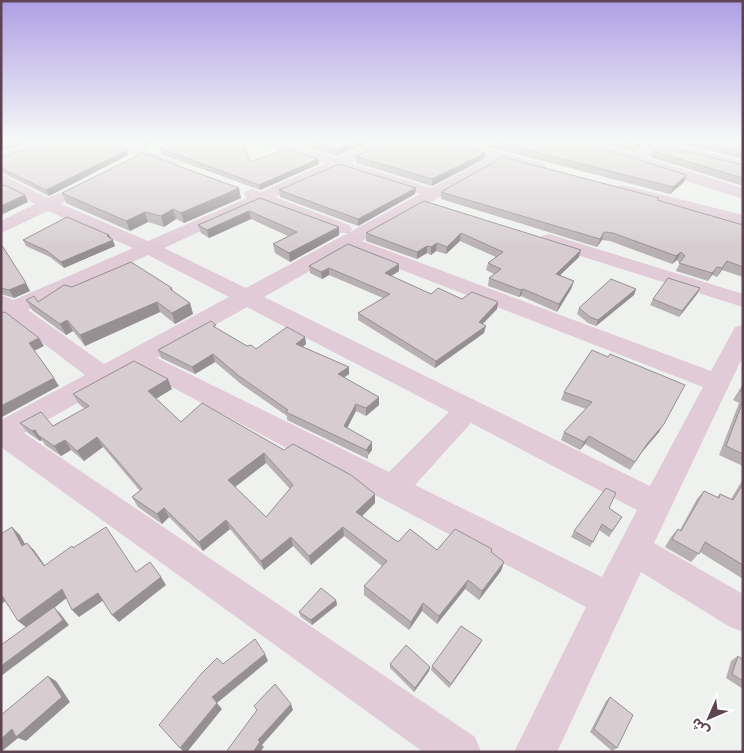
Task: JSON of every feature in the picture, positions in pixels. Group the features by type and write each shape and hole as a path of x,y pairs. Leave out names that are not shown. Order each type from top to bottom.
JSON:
{"street":[{"path":"6,308 149,248 307,177"},
{"path":"377,177 427,196 449,209"},
{"path":"460,752 1,432 462,177"},
{"path":"689,177 743,194"},
{"path":"1,179 48,204 149,248 248,297 657,505"},
{"path":"612,186 743,221"},
{"path":"234,188 261,197 353,239 718,383"},
{"path":"1,228 74,190"},
{"path":"534,236 743,301"},
{"path":"6,308 102,375"},
{"path":"535,752 608,600 635,550 743,332"},
{"path":"135,357 608,600"},
{"path":"393,490 469,408"},
{"path":"635,550 743,614"}],"building":[{"path":"20,177 72,177 46,190"},
{"path":"94,177 209,177 239,188 181,213 173,209 161,216 145,212 126,221 62,193"},
{"path":"238,177 277,177 259,185"},
{"path":"309,177 381,177 416,188 358,219 279,190"},
{"path":"467,177 580,177 659,198 657,200 743,225 743,267 727,261 722,268 717,267 712,273 679,263 685,256 681,252 676,256 613,233 604,232 600,239 441,192"},
{"path":"634,177 685,177 673,187"},
{"path":"5,185 25,195 1,206 1,186"},
{"path":"260,198 339,227 289,253 273,244 297,232 249,211 207,230 198,225"},
{"path":"424,201 581,250 556,274 574,281 559,304 523,289 521,290 489,278 501,269 488,263 503,252 461,233 447,247 437,243 417,252 366,233"},
{"path":"67,217 109,235 107,236 113,240 61,262 47,251 23,240"},
{"path":"1,244 26,283 9,290 1,288"},
{"path":"348,244 399,264 385,273 431,294 438,288 462,299 472,292 498,302 479,322 486,326 436,361 358,313 390,294 329,268 321,272 309,266"},
{"path":"131,262 172,288 170,289 190,303 172,313 157,302 80,335 67,320 60,324 26,300 34,296 38,302 64,285 72,287"},
{"path":"668,278 700,288 682,311 653,299"},
{"path":"611,279 636,289 598,320 590,317 579,308"},
{"path":"5,312 39,338 29,343 54,378 1,406 1,313"},
{"path":"211,321 216,325 213,326 247,346 251,345 256,349 287,327 305,337 296,344 349,367 338,374 379,397 366,408 356,404 344,426 372,442 366,450 368,451 286,412 288,410 239,376 213,354 192,367 158,350"},
{"path":"592,350 608,357 610,354 685,385 664,424 635,462 589,436 584,442 564,432 592,402 564,392"},
{"path":"134,361 168,379 148,391 181,422 202,403 284,450 293,444 351,475 375,494 356,512 398,542 410,529 437,550 455,529 492,549 491,552 504,562 482,591 468,580 439,616 423,603 411,622 364,586 387,561 343,527 309,556 291,537 261,561 226,520 199,542 164,508 157,514 132,497 142,489 97,437 77,451 65,440 54,446 38,435 35,430 32,431 20,423 41,412 53,426 89,406 73,394","holes":["264,453 293,485 266,517 228,480"]},
{"path":"743,401 743,454 726,446"},
{"path":"743,484 743,565 705,542 699,554 672,539 678,529 681,531 704,491 719,498 720,494 733,500"},
{"path":"606,488 616,493 609,508 622,517 612,531 602,524 593,542 574,531"},
{"path":"12,527 22,546 27,543 44,566 72,546 73,548 106,527 136,572 150,562 161,577 112,615 98,593 72,610 62,589 18,621 1,594 1,534"},
{"path":"321,588 336,600 311,620 299,612"},
{"path":"54,607 63,620 1,666 1,645"},
{"path":"461,626 482,640 451,684 432,666"},
{"path":"255,639 265,654 212,697 217,703 180,748 159,725 201,674 217,658 223,664"},
{"path":"406,645 430,667 415,688 390,664"},
{"path":"738,656 743,660 743,681 732,674"},
{"path":"48,676 62,697 16,737 12,729 1,739 1,715"},
{"path":"275,684 291,704 258,740 260,742 253,752 226,752 257,710 254,706"},
{"path":"610,697 633,715 617,748 594,729"}]}
